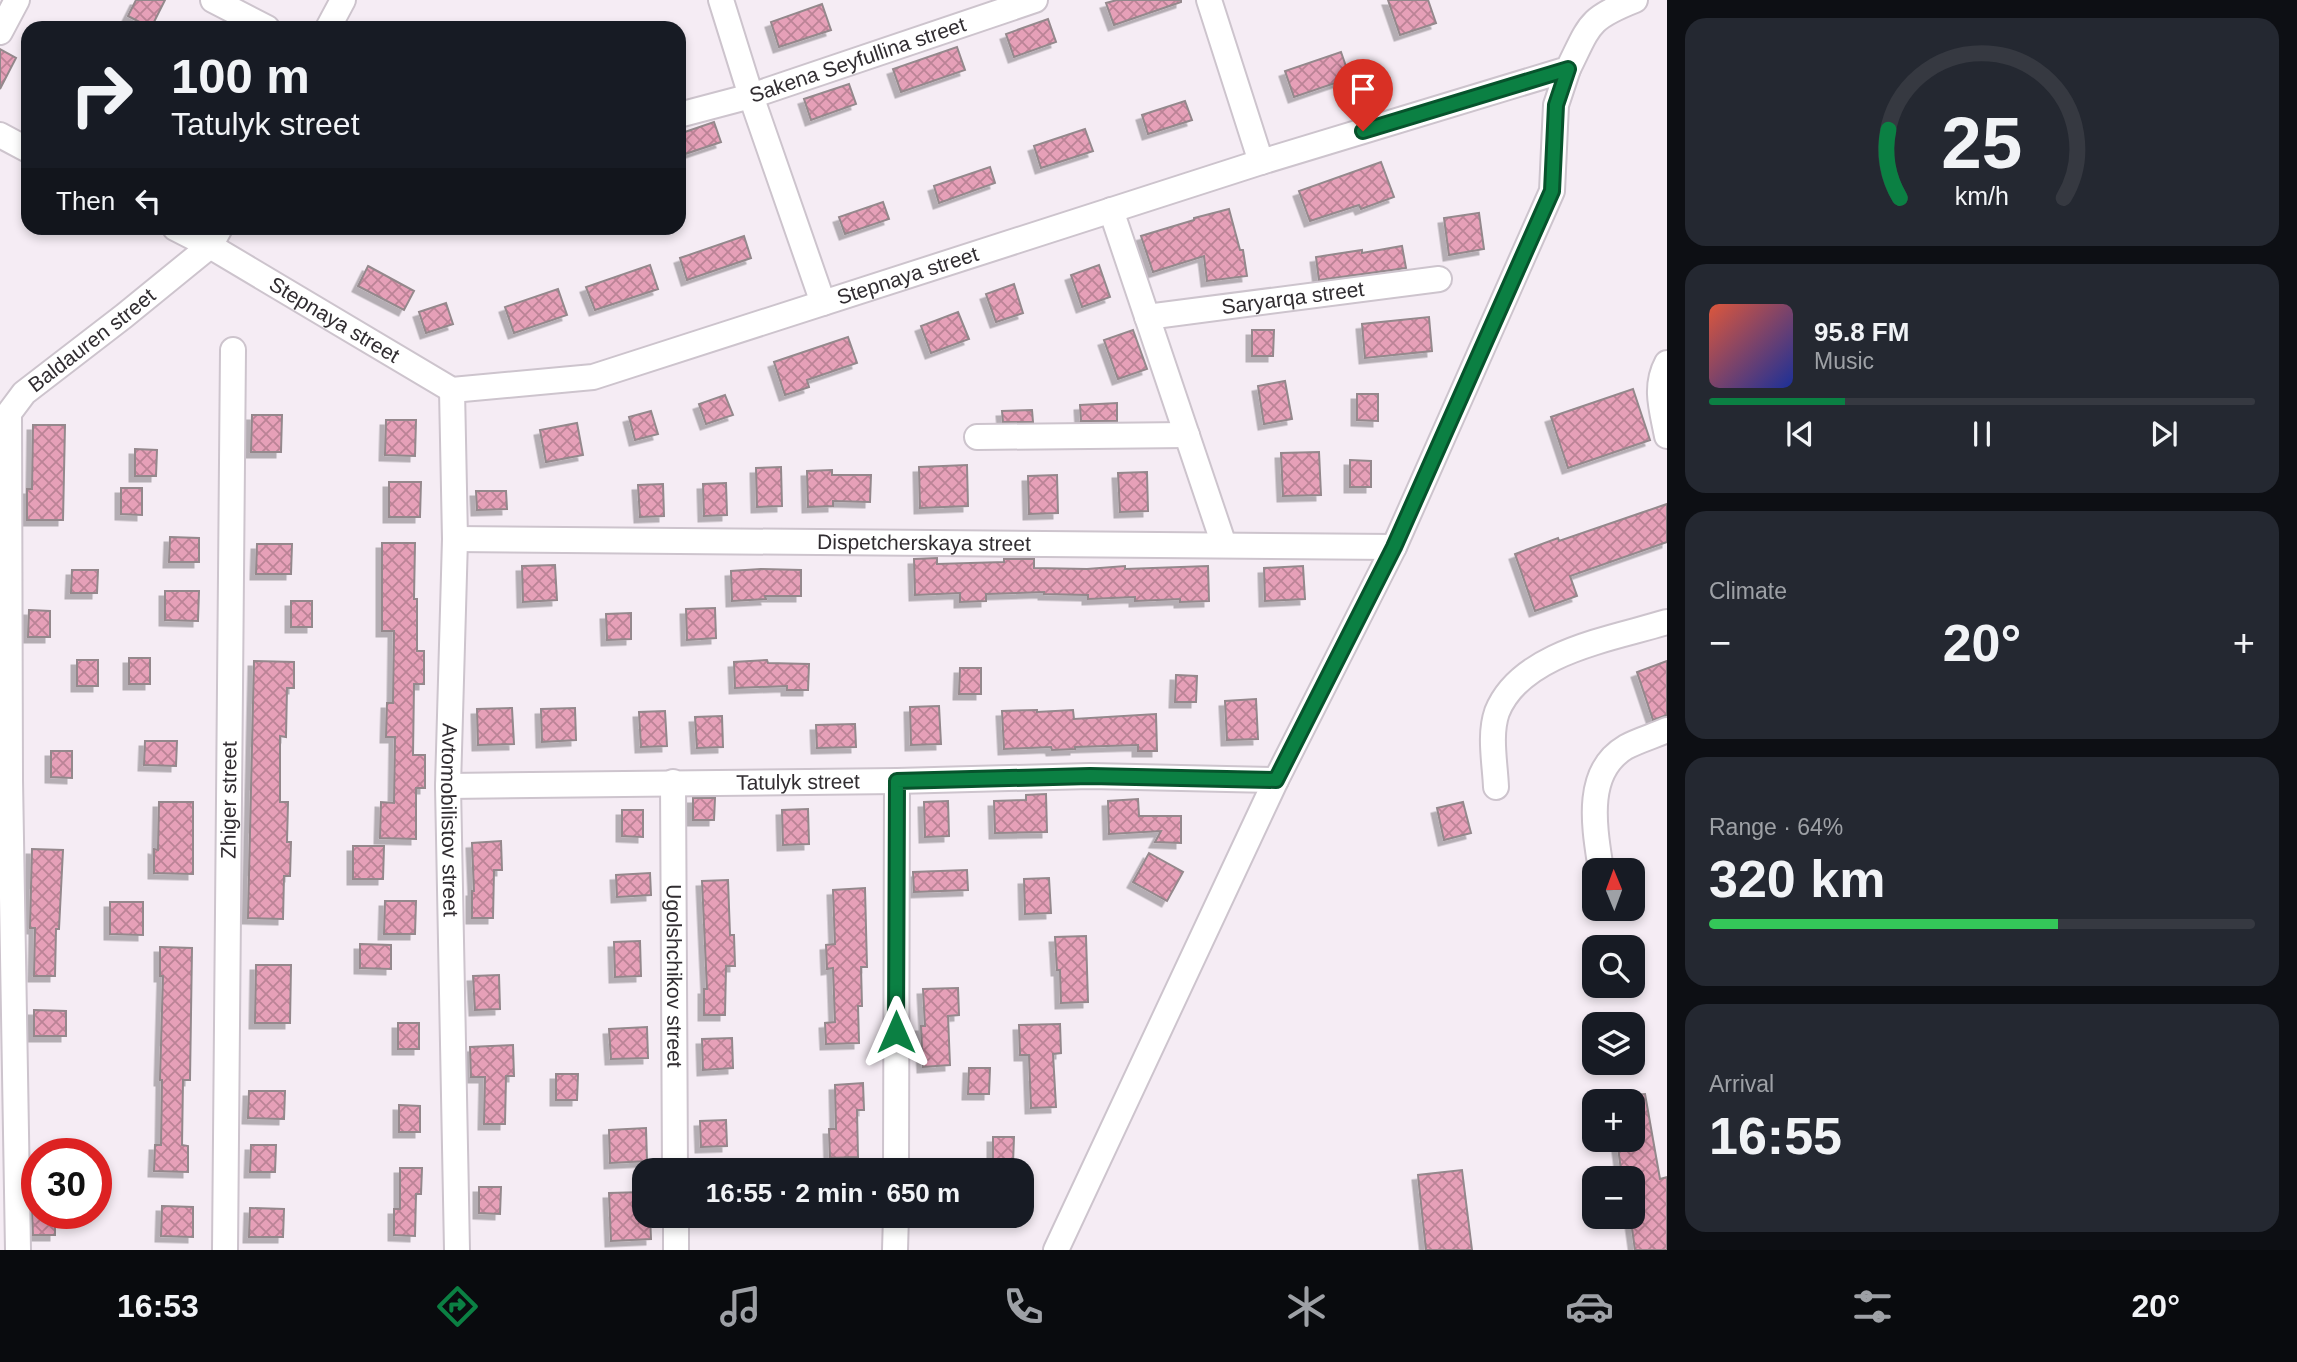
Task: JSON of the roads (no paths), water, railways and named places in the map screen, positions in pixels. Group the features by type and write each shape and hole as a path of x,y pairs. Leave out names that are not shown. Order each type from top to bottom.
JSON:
{"street":[{"path":"0,32 17,0"},
{"path":"213,0 254,21"},
{"path":"332,21 343,0"},
{"path":"721,0 751,96 823,303"},
{"name":"Sakena Seyfullina street","path":"686,113 751,96 1035,0"},
{"path":"1209,0 1261,162"},
{"path":"1056,1250 1276,780 1394,547 1552,191 1556,105 1568,69 1589,25 1609,10 1634,0"},
{"name":"Stepnaya street","path":"215,237 452,390 593,377 1261,162 1568,69"},
{"path":"0,135 21,146"},
{"path":"1111,210 1224,545"},
{"name":"Baldauren street","path":"18,1250 5,780 9,413 24,393 124,316 215,237"},
{"name":"Saryarqa street","path":"1147,317 1439,279"},
{"name":"Zhiger street","path":"225,1250 233,350"},
{"path":"1667,363 1661,373 1658,392 1667,436"},
{"name":"Avtomobilistov street","path":"452,390 455,539 448,786 457,1250"},
{"path":"977,437 1187,435"},
{"name":"Dispetcherskaya street","path":"455,539 1394,547"},
{"path":"1496,787 1493,735 1497,712 1510,689 1533,667 1562,653 1667,622"},
{"path":"1599,858 1594,821 1595,796 1603,772 1625,747 1667,730"},
{"name":"Tatulyk street","path":"448,786 1090,776 1276,780"},
{"path":"896,1158 897,781"},
{"name":"Ugolshchikov street","path":"673,782 675,1158"},
{"path":"676,1228 676,1250"},
{"path":"895,1228 895,1250"}]}
